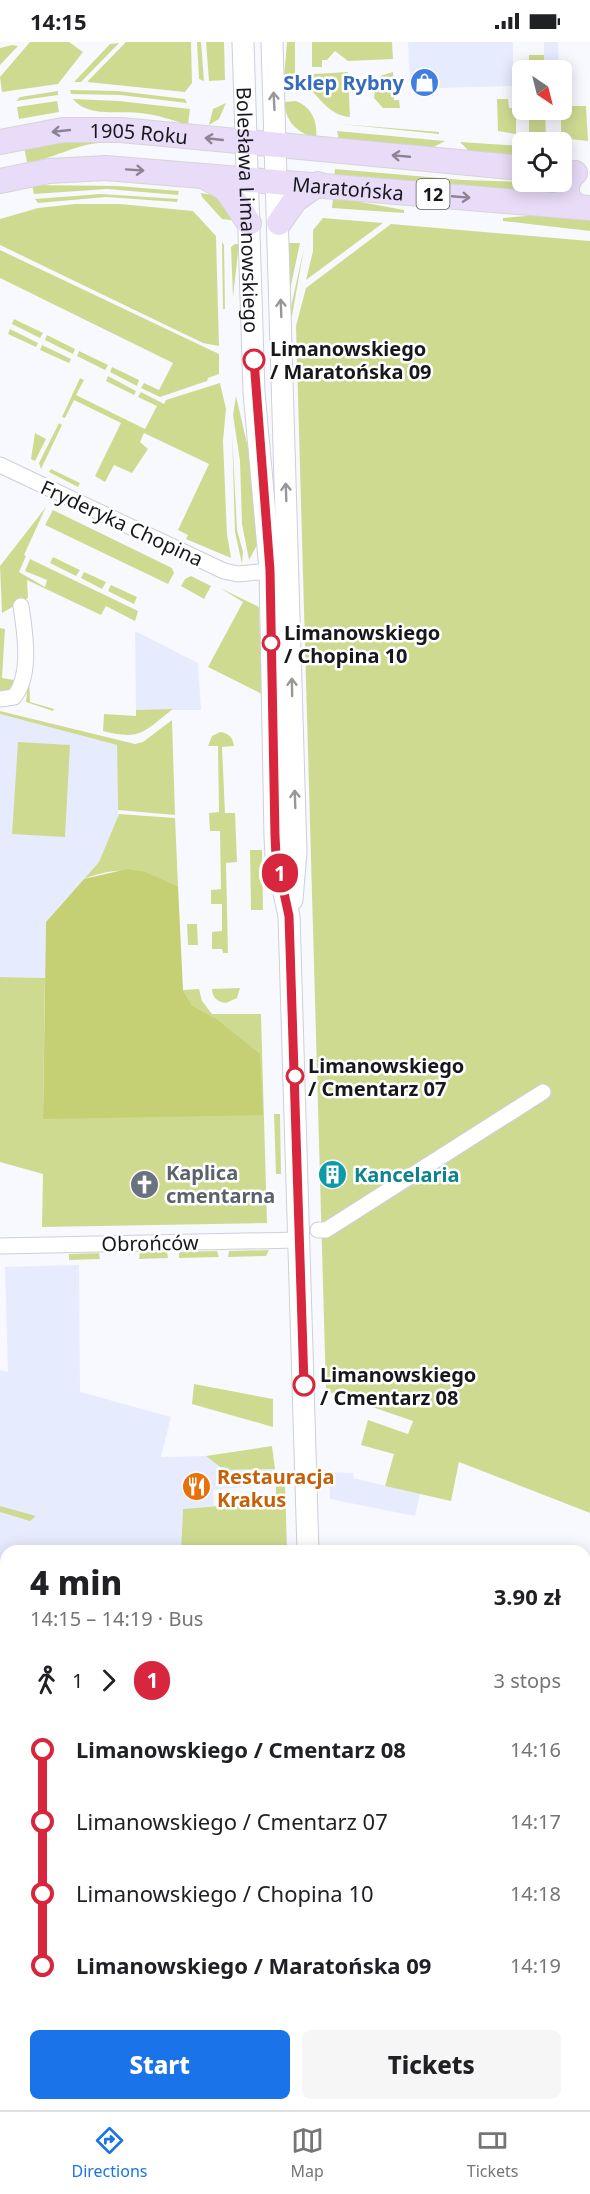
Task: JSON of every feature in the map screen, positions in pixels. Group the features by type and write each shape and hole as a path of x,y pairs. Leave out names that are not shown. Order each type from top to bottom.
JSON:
{"main road":[{"name":"1905 Roku","path":"6,138 63,130 97,129 276,145"},
{"name":"Maratońska","path":"276,145 512,167"},
{"name":"1905 Roku","path":"6,175 106,168 247,179"},
{"path":"575,174 568,181 566,190 569,200 583,207"},
{"path":"200,175 226,189 249,223"},
{"name":"Maratońska","path":"247,179 583,207"},
{"path":"279,223 295,200 318,184"}],"street":[{"name":"Bolesława Limanowskiego","path":"243,42 256,414 279,574 271,592 276,856 289,916 308,1235 308,1545"},
{"name":"Bolesława Limanowskiego","path":"272,42 279,223 279,574 296,865 289,916"},
{"name":"Fryderyka Chopina","path":"0,465 218,568 231,573 246,573"},
{"path":"246,573 279,574"},
{"path":"246,573 257,577 271,592"},
{"path":"7,698 21,684 25,648 21,606"},
{"path":"308,1235 326,1230 543,1092"},
{"name":"Obrońców","path":"0,1246 308,1235"}],"shaded area":[{"path":"408,42 513,42 512,86 410,89"},
{"path":"544,42 558,42 559,60 544,60"},
{"path":"135,631 198,663 201,710 136,710"},
{"path":"0,714 117,745 118,818 99,862 46,922 45,978 0,977"},
{"path":"79,1265 80,1392 171,1417 161,1457 206,1456 224,1470 275,1469 276,1484 213,1490 214,1506 183,1509 181,1545 0,1545 0,1370 8,1372 5,1267"},
{"path":"329,1472 354,1473 353,1478 420,1494 415,1516 330,1499"}],"green space":[{"path":"30,42 69,42 83,52 58,84 2,92 0,77"},
{"path":"126,42 191,42 192,83 185,92 87,82"},
{"path":"197,42 201,42 204,81 199,79"},
{"path":"206,42 224,42 225,80 209,81"},
{"path":"287,42 295,42 295,78 284,78"},
{"path":"312,42 392,42 393,59 348,61 335,51 327,60 322,60 322,67 312,67"},
{"path":"119,43 81,82 74,82 110,44"},
{"path":"18,46 0,65 0,48"},
{"path":"529,55 544,55 544,60 529,60"},
{"path":"348,72 350,117 333,112 313,92 313,74"},
{"path":"393,72 394,100 399,100 400,108 383,108 374,98 375,84 380,76"},
{"path":"70,90 118,91 185,99 187,103 120,95 71,94"},
{"path":"58,91 58,95 16,101 20,97"},
{"path":"73,99 119,101 190,109 188,125 147,114 87,109"},
{"path":"497,99 508,99 509,108 512,108 512,120 516,120 516,132 498,131"},
{"path":"57,101 59,112 19,119 17,107"},
{"path":"296,101 306,107 313,116 316,138 303,133 290,121 284,102"},
{"path":"226,103 219,119 209,125 213,109"},
{"path":"572,106 586,106 588,141 572,139 572,132 561,132 561,120 572,120"},
{"path":"529,120 545,120 546,132 529,132"},
{"path":"341,124 439,132 439,134"},
{"path":"337,131 445,141 430,149 339,140"},
{"path":"100,140 99,143 27,162 24,147 51,142"},
{"path":"460,142 512,145 512,157 470,152"},
{"path":"335,169 463,180 512,182 512,191 334,176"},
{"path":"32,185 118,186 179,191 178,195 107,189 34,194"},
{"path":"524,192 560,192 560,195"},
{"path":"201,193 218,196 238,221 222,219"},
{"path":"101,194 178,199 177,202 106,197 38,203 35,199"},
{"path":"333,197 404,210 404,213 332,208"},
{"path":"75,204 120,204 193,211 216,236 219,346 203,343 0,245 0,219 38,208"},
{"path":"550,214 590,218 590,231 503,221 503,218"},
{"path":"323,218 383,223 306,280 313,251 313,230"},
{"path":"391,224 590,241 590,1513 459,1462 451,1501 385,1486 394,1454 361,1445 368,1420 408,1434 413,1421 326,1391 296,326 306,288"},
{"path":"222,242 224,245 225,309 223,309"},
{"path":"288,243 300,243 290,290"},
{"path":"239,244 233,297 231,247"},
{"path":"304,248 292,316 289,316"},
{"path":"0,250 219,354 219,374 208,378 207,381 160,397 141,388 144,383 159,390 173,363 0,278"},
{"path":"14,319 43,333 40,338 12,324"},
{"path":"10,329 38,343 36,347 8,334"},
{"path":"47,335 75,349 73,354 45,340"},
{"path":"42,345 71,359 69,363 40,350"},
{"path":"79,351 108,365 105,370 77,356"},
{"path":"112,367 139,380 137,386 110,372"},
{"path":"108,376 136,391 134,395 106,381"},
{"path":"80,378 84,380 76,395 145,429 157,406 138,397 141,392 164,404 166,400 220,383 226,409 223,441 227,534 231,558 186,539 188,535 178,530 209,464 144,433 140,442 148,449 132,473 114,465 105,482 95,476 121,423 74,400 65,418 62,417"},
{"path":"236,396 248,448 257,545 249,560 242,524 240,461 233,415"},
{"path":"59,423 62,425 41,469 39,463"},
{"path":"35,433 46,439 35,461 31,459"},
{"path":"232,433 237,530 243,552 242,564 235,532"},
{"path":"51,469 80,483 78,487 49,472"},
{"path":"46,507 24,555 26,556 19,572 45,587 47,580 25,571 30,559 138,611 135,621 106,606 101,615 27,580 28,598 2,613 0,566"},
{"path":"53,510 172,568 174,573 168,584 45,525"},
{"path":"53,557 80,570 76,576 50,563"},
{"path":"84,572 106,582 102,589 81,578"},
{"path":"191,576 211,586 204,599 181,586 185,579"},
{"path":"111,585 137,597 134,604 108,591"},
{"path":"220,588 259,607 262,694 208,667 243,602"},
{"path":"0,628 5,629 2,678 14,680 11,690 0,692"},
{"path":"29,673 30,702 54,709 53,711 26,702"},
{"path":"173,709 142,732 126,735 103,731 104,714 136,716 136,710"},
{"path":"0,711 135,744 143,742 172,720 175,815 118,810 117,745 0,714"},
{"path":"220,732 230,736 234,746 222,747 225,813 235,813 237,862 226,863 228,953 223,953 222,949 212,949 212,932 222,931 222,904 211,904 211,890 221,889 220,831 210,831 209,813 219,812 218,746 208,746 212,736"},
{"path":"18,742 70,745 65,837 12,834"},
{"path":"119,814 175,818 178,886 154,876 132,871 98,874 84,879 99,862"},
{"path":"250,850 262,850 263,910 251,910"},
{"path":"127,869 145,872 178,886 183,990 192,1005 215,1018 260,1054 263,1115 43,1119 46,922 84,879"},
{"path":"187,924 197,924 198,945 188,945"},
{"path":"0,977 45,978 43,1119 215,1018 192,1005 183,990 199,989 202,1001 212,1014 261,1014 267,1223 42,1227 43,1174 0,1162"},
{"path":"240,988 237,998 226,1003 216,999 212,992 212,989"},
{"path":"274,1114 280,1114 281,1174 276,1174"},
{"path":"269,1250 266,1256 228,1257 229,1251"},
{"path":"217,1251 219,1257 179,1258 179,1252"},
{"path":"140,1252 167,1252 168,1258 139,1259"},
{"path":"99,1253 100,1259 69,1260 69,1254"},
{"path":"194,1384 273,1399 273,1427 192,1404"},
{"path":"272,1446 275,1469 224,1470 206,1456"},
{"path":"276,1484 285,1484 287,1545 181,1545 183,1509 276,1501"},
{"path":"0,1506 36,1516 30,1521 0,1512"}],"bus line":[{"name":"1","path":"254,360 256,414 270,570 276,856 289,916 304,1385"}],"place":[{"name":"Sklep Rybny","path":"425,82"},
{"name":"Limanowskiego / Maratońska 09","path":"254,360"},
{"name":"Limanowskiego / Chopina 10","path":"271,643"},
{"name":"Limanowskiego / Cmentarz 07","path":"295,1076"},
{"name":"Kancelaria","path":"333,1174"},
{"name":"Kaplica cmentarna","path":"145,1184"},
{"name":"Limanowskiego / Cmentarz 08","path":"304,1385"},
{"name":"Restauracja Krakus","path":"196,1487"}]}
